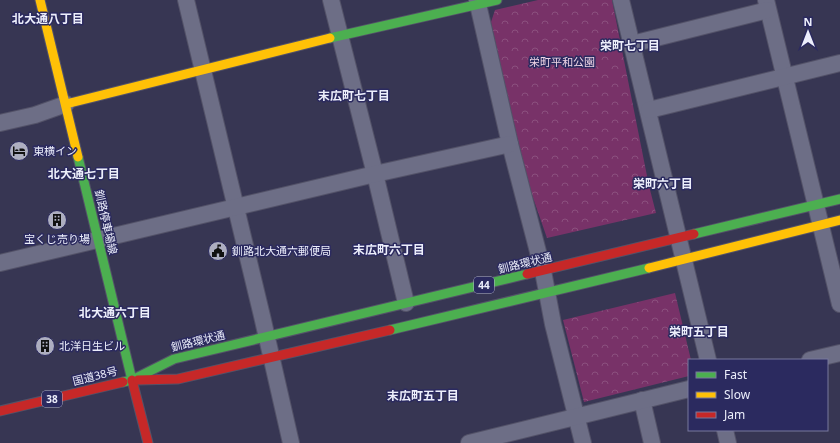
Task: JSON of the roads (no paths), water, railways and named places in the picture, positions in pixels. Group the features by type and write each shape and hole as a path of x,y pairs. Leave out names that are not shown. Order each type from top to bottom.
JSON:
{"main road":[{"name":"釧路停車場線","path":"40,0 132,380"},
{"path":"66,104 202,69 477,2 497,0"},
{"name":"釧路環状通","path":"132,380 174,359 840,200"},
{"name":"44","path":"132,380 178,379 547,293 840,220"},
{"name":"国道38号","path":"0,411 132,380 148,443"}],"street":[{"path":"186,0 291,443"},
{"path":"332,0 376,174 406,303"},
{"path":"621,0 649,110 708,359"},
{"path":"477,2 582,443"},
{"path":"632,44 767,5 840,304"},
{"path":"649,110 840,63"},
{"path":"0,123 36,114 66,104"},
{"path":"0,263 376,174 510,144"},
{"path":"814,359 840,353"},
{"path":"469,443 688,389"},
{"path":"642,400 652,443"},
{"path":"725,431 728,443"}],"place":[{"name":"東横イン","path":"19,151"},
{"name":"宝くじ売り場","path":"57,220"},
{"name":"釧路北大通六郵便局","path":"218,251"},
{"name":"北洋日生ビル","path":"45,346"}],"district":[{"name":"北大通八丁目","path":"48,19"},
{"name":"栄町七丁目","path":"630,46"},
{"name":"末広町七丁目","path":"354,96"},
{"name":"北大通七丁目","path":"84,174"},
{"name":"栄町六丁目","path":"663,184"},
{"name":"末広町六丁目","path":"389,250"},
{"name":"北大通六丁目","path":"115,313"},
{"name":"栄町五丁目","path":"699,332"},
{"name":"末広町五丁目","path":"423,396"}],"park label":[{"name":"栄町平和公園","path":"562,62"}]}
